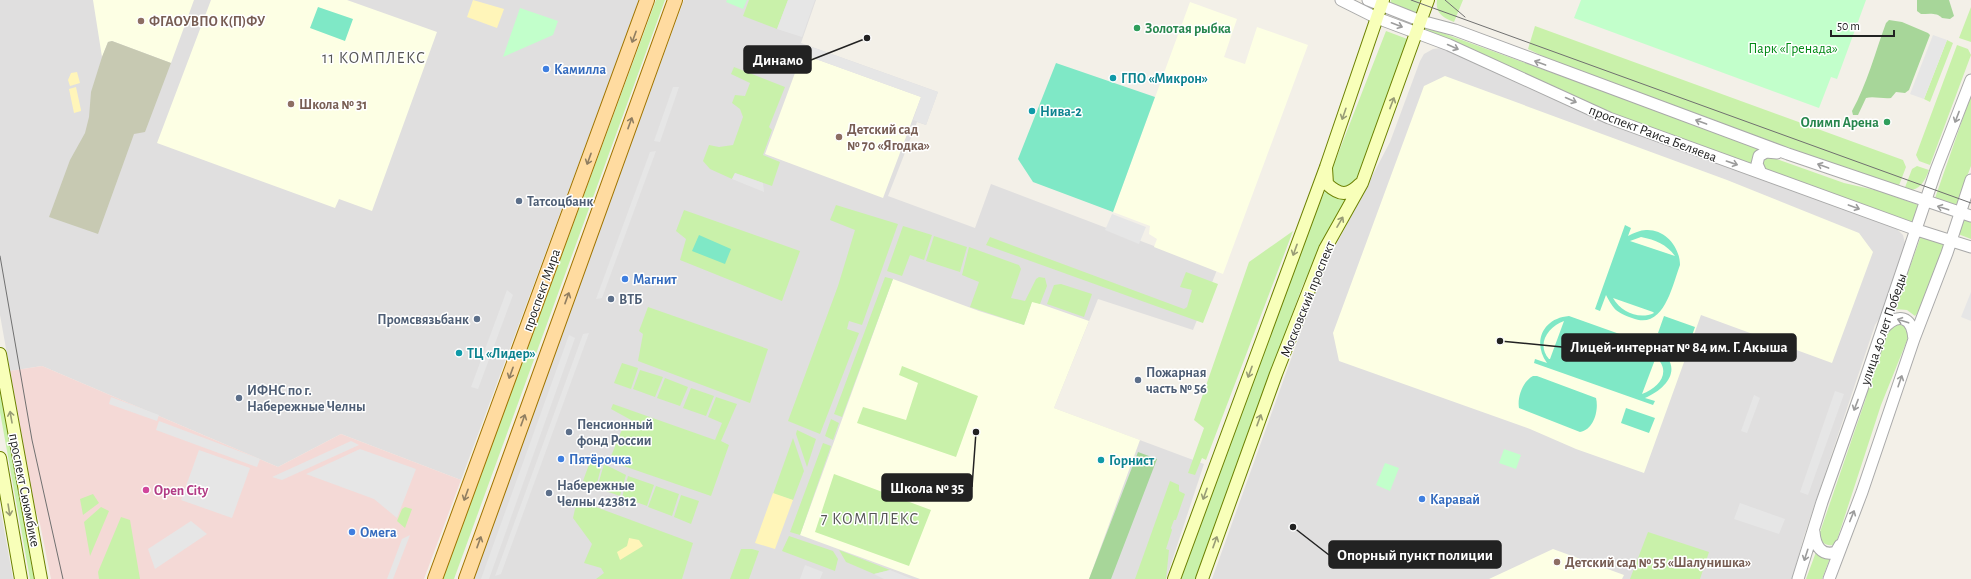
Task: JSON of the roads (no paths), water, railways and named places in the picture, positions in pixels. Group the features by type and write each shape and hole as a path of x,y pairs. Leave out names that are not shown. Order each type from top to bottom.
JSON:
{"main road":[{"name":"проспект Мира","path":"435,579 647,0"},
{"name":"проспект Мира","path":"466,579 675,0"},
{"name":"Московский проспект","path":"1202,579 1276,374 1325,249 1362,183 1428,0"},
{"name":"Московский проспект","path":"1174,579 1326,167 1382,3"},
{"path":"1326,167 1327,184 1334,190 1342,193 1351,193 1362,183"},
{"name":"проспект Сююмбике","path":"0,354 41,579"},
{"name":"проспект Сююмбике","path":"0,458 21,579"}],"street":[{"name":"проспект Раиса Беляева","path":"1342,0 1377,18 1449,45 1609,118 1917,230 1971,247"},
{"name":"проспект Раиса Беляева","path":"1368,0 1382,3 1420,21 1460,32 1788,154 1971,216"},
{"name":"улица 40 лет Победы","path":"1798,579 1814,532 1822,502 1917,230 1936,170 1971,80"},
{"path":"1761,173 1757,164 1759,156 1766,152 1788,154"},
{"path":"1814,532 1816,543 1824,553 1830,554 1836,552 1862,492 1914,339 1951,240 1971,180"},
{"path":"1882,329 1891,320 1897,318 1905,320 1910,323 1913,329 1914,339"},
{"path":"1829,579 1842,540"}],"tram line":[{"path":"1411,0 1971,203"},
{"path":"1445,0 1465,17"},
{"path":"0,256 32,440 63,579"}],"place":[{"name":"ФГАОУВПО К(П)ФУ","path":"141,21"},
{"name":"Золотая рыбка","path":"1137,28"},
{"name":"Динамо","path":"867,38"},
{"name":"Камилла","path":"546,69"},
{"name":"ГПО «Микрон»","path":"1113,78"},
{"name":"Школа № 31","path":"291,104"},
{"name":"Нива-2","path":"1032,111"},
{"name":"Олимп Арена","path":"1887,122"},
{"name":"Детский сад № 70 «Ягодка»","path":"839,137"},
{"name":"Татсоцбанк","path":"519,201"},
{"name":"Магнит","path":"625,279"},
{"name":"ВТБ","path":"611,299"},
{"name":"Промсвязьбанк","path":"477,319"},
{"name":"Лицей-интернат № 84 им. Г. Акыша","path":"1500,341"},
{"name":"ТЦ «Лидер»","path":"459,353"},
{"name":"Пожарная часть № 56","path":"1138,380"},
{"name":"ИФНС по г. Набережные Челны","path":"239,398"},
{"name":"Пенсионный фонд России","path":"569,432"},
{"name":"Школа № 35","path":"976,432"},
{"name":"Пятёрочка","path":"561,459"},
{"name":"Горнист","path":"1101,460"},
{"name":"Open City","path":"146,490"},
{"name":"Набережные Челны 423812","path":"549,493"},
{"name":"Каравай","path":"1422,499"},
{"name":"Опорный пункт полиции","path":"1293,527"},
{"name":"Омега","path":"352,532"},
{"name":"Детский сад № 55 «Шалунишка»","path":"1557,562"}],"district":[{"name":"11 КОМПЛЕКС","path":"374,57"},
{"name":"7 КОМПЛЕКС","path":"870,518"}],"park label":[{"name":"Парк «Гренада»","path":"1793,48"}]}
